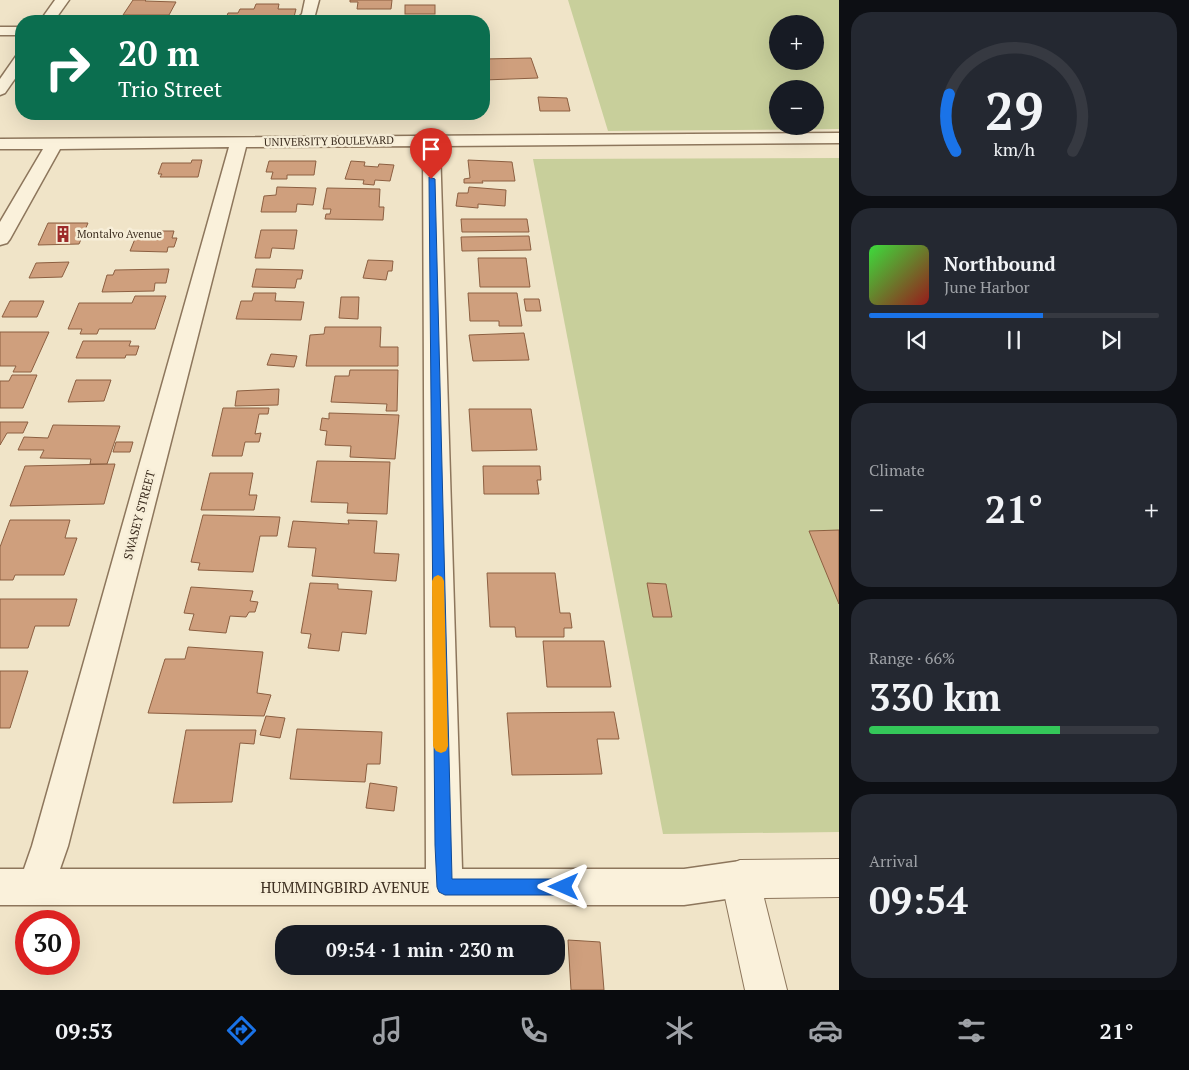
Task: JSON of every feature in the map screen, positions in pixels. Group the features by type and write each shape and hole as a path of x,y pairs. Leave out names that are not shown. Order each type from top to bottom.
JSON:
{"street":[{"path":"51,15 62,0"},
{"path":"308,15 312,0"},
{"path":"0,31 15,31"},
{"path":"0,90 15,68"},
{"name":"UNIVERSITY BOULEVARD","path":"0,144 839,138"},
{"path":"430,140 442,835 445,887"},
{"name":"SWASEY STREET","path":"36,887 50,846 240,142"},
{"path":"0,239 54,143"},
{"name":"HUMMINGBIRD AVENUE","path":"0,887 684,887 740,879 839,878"},
{"path":"740,879 766,990"}],"green space":[{"path":"568,0 839,0 839,129 824,129 824,80 769,80 769,130 608,131"},
{"path":"839,158 839,832 663,834 533,159"}],"building":[{"path":"133,0 176,2 169,15 123,15"},
{"path":"350,0 392,0 391,9 357,9 358,2 350,2"},
{"path":"256,4 279,4 278,9 296,9 294,15 227,15 228,13 238,13 240,9 254,9"},
{"path":"405,5 435,5 435,14 405,14"},
{"path":"531,58 538,78 490,80 490,59"},
{"path":"538,97 567,98 570,111 540,111"},
{"path":"192,160 202,160 198,177 160,177 162,174 158,174 162,163 191,163"},
{"path":"468,160 512,162 515,181 464,183 464,179 470,178"},
{"path":"269,161 316,161 314,175 287,175 287,179 271,179 273,172 266,172"},
{"path":"351,161 365,162 364,166 394,165 390,181 375,180 374,185 363,184 364,180 345,179"},
{"path":"277,187 316,188 313,205 297,204 296,212 261,212 264,196 276,195"},
{"path":"469,187 506,190 505,206 478,204 478,208 456,206 458,193 468,193"},
{"path":"327,188 380,189 379,207 384,207 383,220 325,219 326,214 330,214 331,209 323,209"},
{"path":"461,219 527,219 529,232 462,232"},
{"name":"Montalvo Avenue","path":"48,223 88,223 79,244 38,245"},
{"path":"261,230 297,230 294,249 272,248 270,258 255,258"},
{"path":"158,231 174,231 172,238 177,238 174,247 168,247 167,252 130,251 137,234 157,234"},
{"path":"529,236 531,250 462,251 461,237"},
{"path":"478,258 526,258 530,287 480,287"},
{"path":"368,260 393,261 392,271 388,271 386,280 363,278"},
{"path":"69,262 62,277 29,278 36,263"},
{"path":"169,269 166,283 155,283 154,291 102,292 107,275 113,275 115,270"},
{"path":"256,269 303,270 301,279 297,279 295,288 252,287"},
{"path":"254,293 276,293 275,301 304,302 301,320 236,319 241,301 252,301"},
{"path":"468,293 517,293 522,326 499,326 499,321 470,321"},
{"path":"135,296 166,296 155,329 99,329 97,334 80,334 82,329 68,329 79,303 132,303"},
{"path":"341,297 359,297 358,319 339,318"},
{"path":"524,299 539,299 541,311 526,311"},
{"path":"10,301 44,301 37,317 2,317"},
{"path":"325,327 381,327 380,347 398,347 398,366 306,366 310,335 324,334"},
{"path":"0,332 49,332 31,372 13,372 16,366 0,366"},
{"path":"524,333 529,360 473,361 469,335"},
{"path":"83,341 131,341 129,346 139,346 136,355 126,355 125,358 76,358"},
{"path":"271,354 297,356 294,367 267,365"},
{"path":"350,370 398,370 397,411 386,411 387,404 331,402 335,376 349,376"},
{"path":"12,375 37,375 23,408 0,408 0,381 9,381"},
{"path":"76,380 111,380 104,401 68,402"},
{"path":"279,389 278,405 235,406 237,391"},
{"path":"223,408 269,408 268,414 259,414 255,434 261,433 259,442 245,442 242,456 212,456"},
{"path":"469,409 531,409 537,450 472,451"},
{"path":"329,413 399,415 395,459 350,457 351,446 325,445 327,431 320,430 322,418 329,419"},
{"path":"0,422 28,422 23,433 7,433 0,445"},
{"path":"53,425 120,426 107,464 90,464 91,459 40,458 44,450 18,450 24,437 48,438"},
{"path":"116,442 133,442 130,452 113,452"},
{"path":"317,461 390,462 387,514 347,513 348,503 311,502"},
{"path":"115,464 104,504 10,506 25,466"},
{"path":"483,466 540,466 541,480 537,480 539,494 484,494"},
{"path":"210,473 253,473 249,495 257,495 254,510 201,510"},
{"path":"203,515 280,517 277,536 260,536 253,572 198,570 200,563 191,562"},
{"path":"10,520 70,520 65,538 77,538 64,575 15,575 13,580 0,580 0,547"},
{"path":"348,520 377,521 374,553 399,554 396,581 312,576 316,548 288,547 293,521 349,524"},
{"path":"839,530 839,604 809,531"},
{"path":"487,573 555,573 560,613 570,613 572,628 564,628 564,637 516,637 515,627 490,627"},
{"path":"310,583 338,584 338,589 372,591 366,634 342,632 339,651 308,648 311,634 301,633"},
{"path":"647,583 666,584 672,617 653,617"},
{"path":"191,587 253,591 250,601 258,602 255,612 249,612 246,617 230,616 226,633 189,630 194,614 184,613"},
{"path":"0,599 77,599 69,626 35,626 28,648 0,648"},
{"path":"543,641 604,641 611,687 547,687"},
{"path":"188,647 263,652 257,693 271,695 264,716 148,713 165,659 185,659"},
{"path":"0,671 28,671 10,728 0,728"},
{"path":"614,712 619,739 597,739 602,774 512,775 507,713"},
{"path":"266,716 285,718 280,738 260,735"},
{"path":"297,729 382,732 380,764 367,764 365,782 290,779"},
{"path":"186,730 256,730 254,744 240,743 232,802 173,803"},
{"path":"370,783 397,787 394,811 366,808"},
{"path":"568,940 600,942 604,990 571,990"}],"slow traffic":[{"path":"438,581 441,746"}],"place":[{"name":"Montalvo Avenue","path":"63,234"}],"route":[{"path":"431,179 442,845 445,887 564,887"}]}
